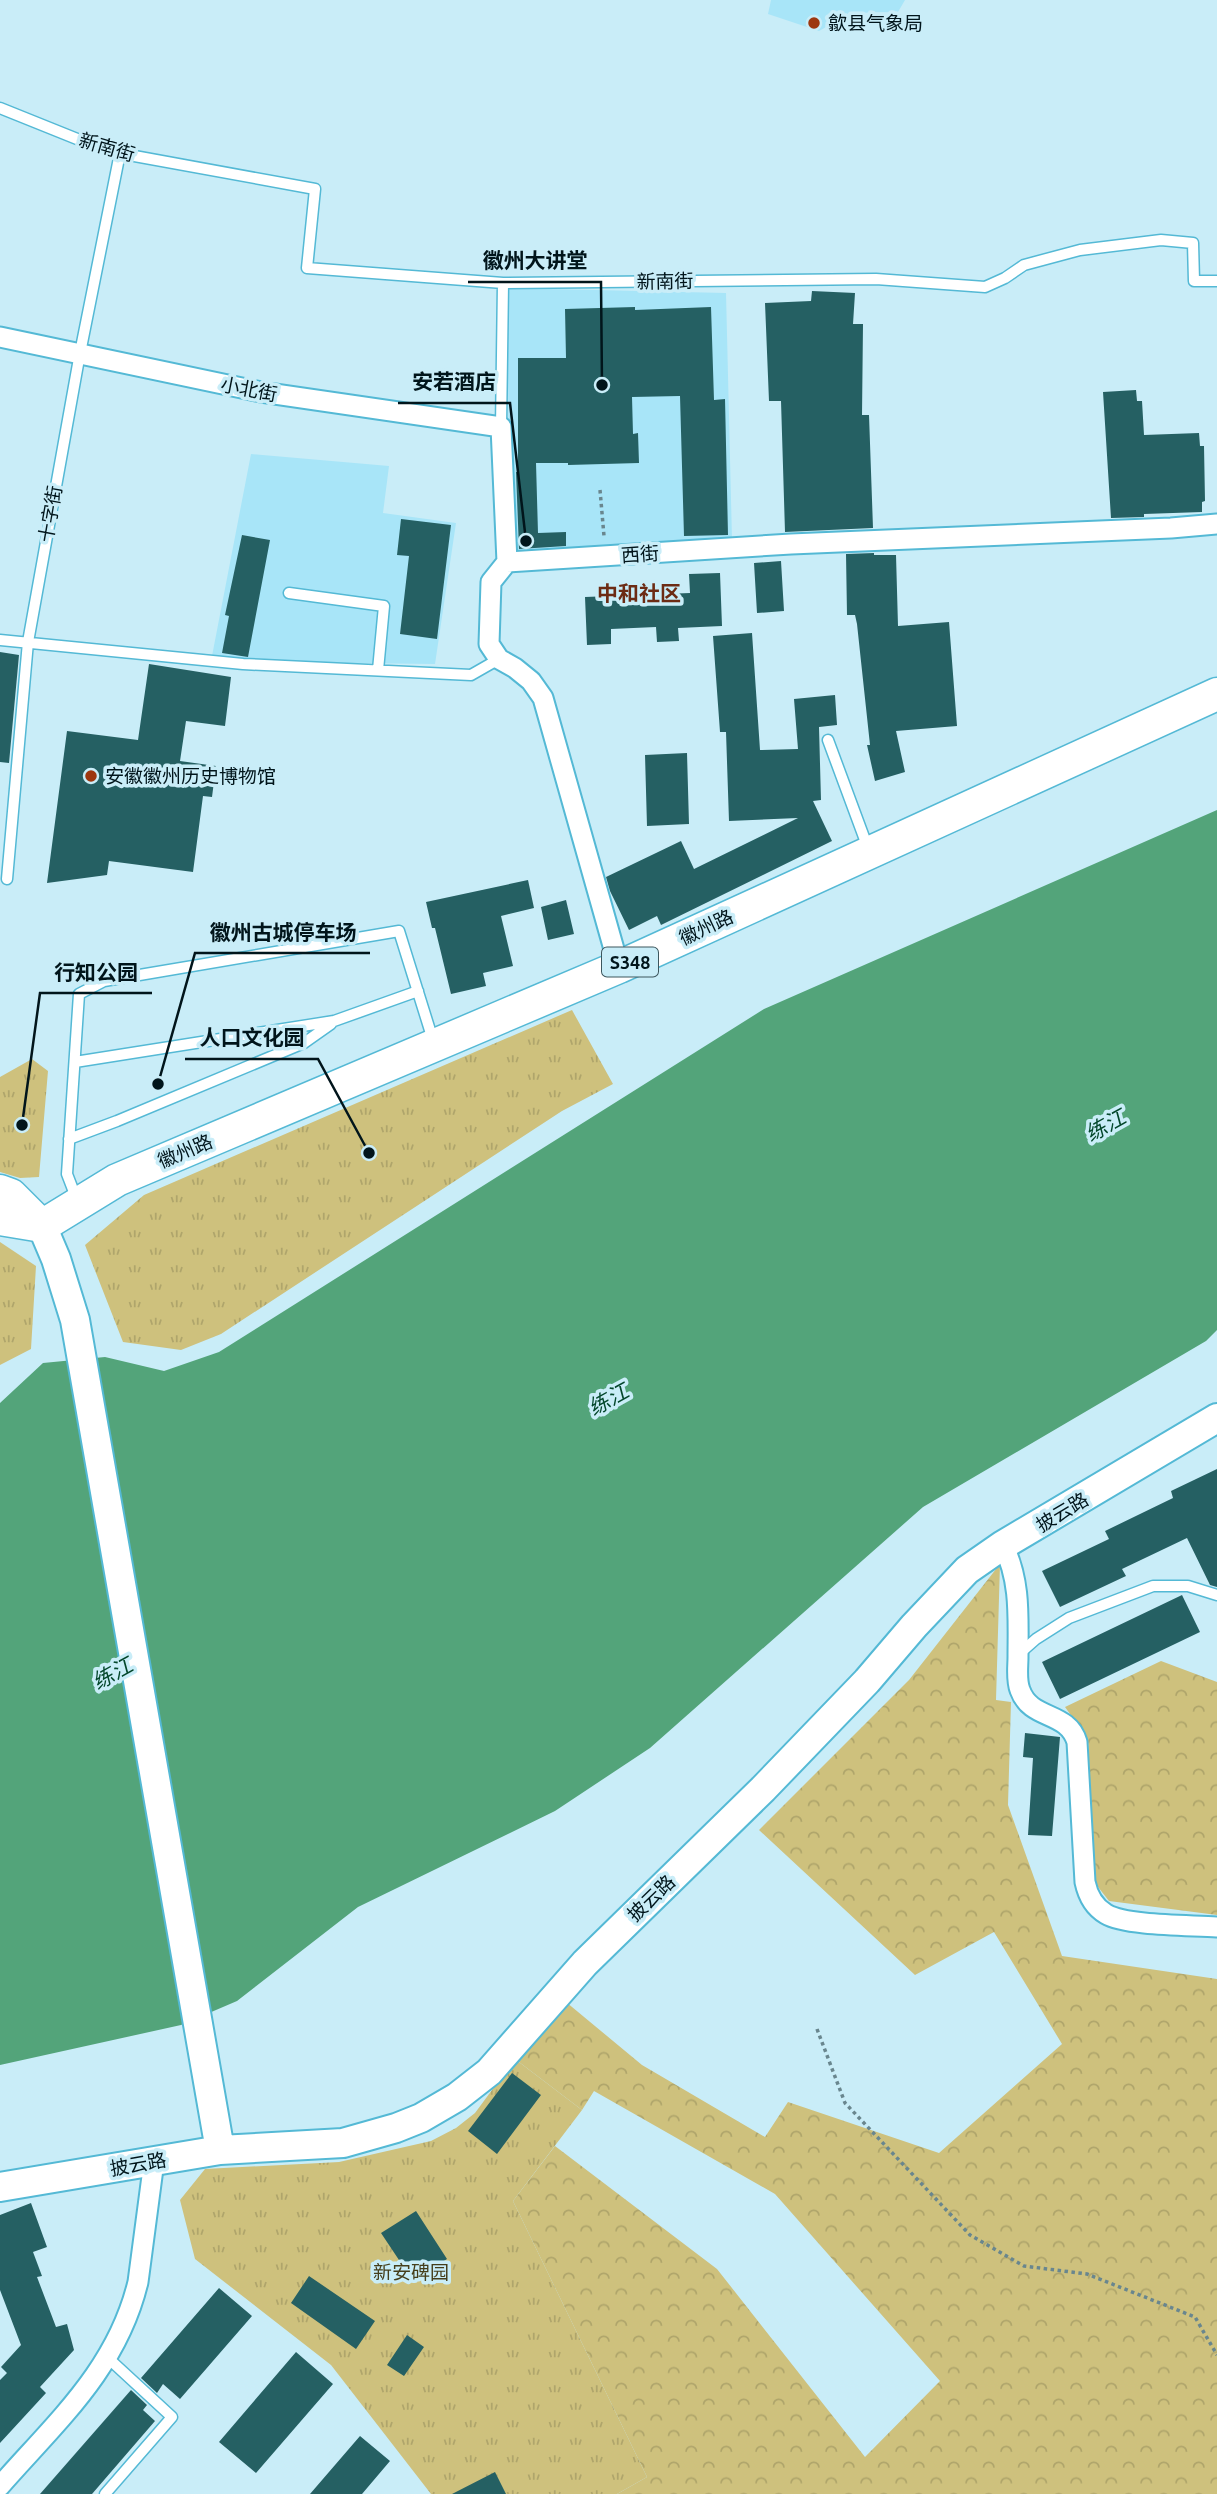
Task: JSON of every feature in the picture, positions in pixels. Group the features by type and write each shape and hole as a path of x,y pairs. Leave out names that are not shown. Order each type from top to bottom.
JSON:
{"main road":[{"name":"徽州路","path":"42,1226 117,1180 619,967 1217,694"},
{"path":"0,1191 12,1195 42,1226"},
{"path":"0,1219 42,1226"}],"street":[{"name":"小北街","path":"0,337 261,392 501,427"},
{"path":"501,427 507,562 491,582 489,644 499,659 531,681 543,698 619,967"},
{"name":"西街","path":"507,562 791,544 1217,524"},
{"path":"42,1226 56,1259 75,1320 218,2136"},
{"name":"披云路","path":"0,2187 154,2161 218,2136 343,2143 370,2137 421,2118 474,2085 585,1963 782,1770 867,1681 953,1584 984,1557 1003,1545 1217,1418"},
{"path":"1003,1545 1018,1590 1018,1687 1027,1702 1041,1714 1071,1728 1077,1742 1085,1882 1091,1900 1105,1914 1114,1918 1217,1927"},
{"path":"0,2486 83,2391 108,2358 127,2320 138,2282 154,2161"}],"lane":[{"name":"新南街","path":"0,108 120,153 315,189 307,268 503,283 876,279 985,287 1024,265 1080,250 1161,240 1193,243 1194,281 1217,281"},
{"name":"十字街","path":"7,879 28,642 80,354 120,153"},
{"path":"501,427 503,283"},
{"path":"289,593 384,606 378,670"},
{"path":"0,640 243,664 471,675 499,659"},
{"path":"828,740 869,852"},
{"path":"79,1204 67,1174 79,995 104,981 399,931 435,1045"},
{"path":"75,1062 334,1021 418,991"},
{"path":"69,1139 117,1122 304,1043 334,1021"},
{"path":"1018,1655 1069,1618 1153,1586 1188,1586 1217,1595"},
{"path":"105,2494 172,2417 108,2358"}],"path":[{"path":"600,490 606,556"},
{"path":"817,2029 845,2103 970,2235 1024,2266 1087,2274 1195,2317 1217,2355"}],"shaded area":[{"name":"歙县气象局","path":"771,0 905,0 898,12 851,13 819,31 768,14"},
{"path":"507,288 726,293 732,540 510,556"},
{"path":"251,454 389,466 383,513 456,523 435,664 249,662 212,656"}],"green space":[{"path":"572,1010 613,1084 562,1111 221,1334 181,1350 123,1342 85,1245 144,1195"},
{"path":"32,1059 48,1071 39,1177 20,1178 0,1172 0,1077"},
{"path":"0,1242 36,1266 31,1349 0,1365"},
{"path":"1000,1564 996,1700 1011,1702 1008,1805 1062,1956 1217,1979 1217,2494 617,2494 647,2477 513,2201 555,2146 717,2269 865,2457 940,2381 775,2194 594,2091 582,2110 515,2059 566,2002 642,2065 765,2137 788,2102 939,2153 1062,2044 994,1932 915,1975 759,1830 909,1680"},
{"path":"1161,1661 1217,1682 1217,1915 1109,1901 1095,1883 1088,1739 1065,1707"},
{"name":"新安碑园","path":"515,2059 582,2110 513,2201 647,2477 617,2494 431,2494 331,2365 195,2259 180,2200 205,2169 339,2162 431,2141 456,2128 475,2113"}],"water":[{"name":"练江","path":"1217,810 1217,1330 1206,1341 923,1507 650,1748 555,1811 358,1907 237,2001 181,2025 0,2065 0,1403 43,1363 105,1357 164,1371 219,1352 764,1009"}],"building":[{"path":"812,291 855,293 853,324 863,324 862,415 869,415 873,528 785,532 781,401 769,401 765,303 811,301"},
{"path":"635,307 635,310 711,307 714,400 725,399 728,535 684,536 680,396 632,397 633,434 638,433 639,463 536,463 538,533 566,532 566,546 519,549 516,472 518,358 566,358 565,309"},
{"path":"1136,390 1137,401 1142,401 1144,435 1199,433 1200,446 1204,446 1205,501 1202,502 1202,512 1111,518 1103,392"},
{"path":"401,519 451,525 437,639 400,634 409,556 397,555"},
{"path":"242,535 270,540 248,657 222,653 229,616 225,615"},
{"path":"846,554 896,555 898,626 949,622 957,726 896,731 905,772 875,781 867,745 870,745 857,624 855,615 847,615"},
{"path":"781,561 784,611 757,613 754,563"},
{"path":"720,573 722,626 678,628 679,641 657,642 656,627 611,629 611,644 587,645 585,597 690,593 689,574"},
{"path":"752,633 760,750 798,749 794,699 835,695 837,725 819,727 821,800 813,801 832,841 661,925 657,916 629,930 606,877 681,841 694,869 798,818 729,821 726,732 720,732 713,636"},
{"path":"0,652 19,655 9,763 0,762"},
{"path":"149,664 231,677 225,726 186,721 180,761 216,766 212,797 203,796 193,872 109,861 107,875 47,883 67,731 138,740"},
{"path":"687,753 689,824 647,826 645,755"},
{"path":"528,880 534,908 501,916 513,966 483,973 486,986 451,994 426,902"},
{"path":"566,900 574,934 548,940 541,907"},
{"path":"1217,1469 1217,1587 1210,1585 1187,1538 1122,1569 1126,1576 1060,1607 1042,1571 1109,1539 1105,1531 1173,1498 1171,1491"},
{"path":"1182,1595 1200,1632 1060,1699 1042,1662"},
{"path":"1025,1733 1060,1737 1052,1836 1028,1835 1033,1758 1023,1757"},
{"path":"512,2073 541,2095 497,2154 468,2131"},
{"path":"31,2203 47,2247 33,2252 42,2276 37,2277 56,2327 67,2324 74,2350 40,2387 46,2393 0,2443 0,2380 7,2373 1,2367 21,2345 0,2290 0,2215"},
{"path":"416,2211 447,2259 413,2281 381,2233"},
{"path":"309,2276 375,2321 356,2349 291,2303"},
{"path":"219,2288 252,2316 180,2399 163,2384 157,2393 141,2378"},
{"path":"407,2335 424,2347 404,2376 387,2365"},
{"path":"296,2352 333,2384 256,2473 219,2442"},
{"path":"131,2390 147,2405 143,2410 155,2421 92,2494 40,2494"},
{"path":"360,2436 390,2461 362,2494 310,2494"},
{"path":"495,2472 506,2494 452,2494"}],"place":[{"name":"歙县气象局","path":"814,23"},
{"name":"徽州大讲堂","path":"602,385"},
{"name":"安若酒店","path":"526,541"},
{"name":"安徽徽州历史博物馆","path":"91,776"},
{"name":"徽州古城停车场","path":"158,1084"},
{"name":"行知公园","path":"22,1125"},
{"name":"人口文化园","path":"369,1153"}],"district":[{"name":"中和社区","path":"639,593"}]}
